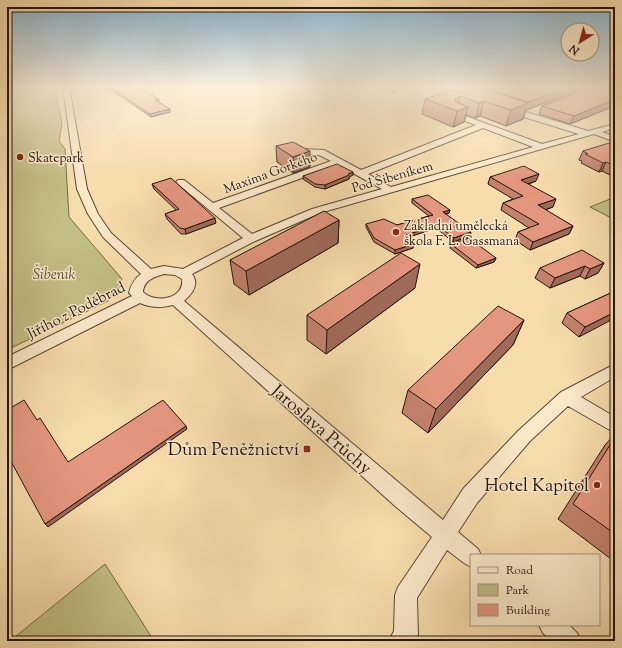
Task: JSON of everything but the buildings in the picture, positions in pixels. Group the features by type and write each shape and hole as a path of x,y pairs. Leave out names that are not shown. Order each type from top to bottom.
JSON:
{"street":[{"path":"71,117 82,189 93,214 108,235 149,274"},
{"path":"463,117 542,147"},
{"path":"533,117 615,140"},
{"path":"359,174 483,125"},
{"name":"Pod Šibeníkem","path":"184,273 250,238 279,225 316,212 615,126"},
{"name":"Maxima Gorkého","path":"302,152 322,152 390,190"},
{"name":"Maxima Gorkého","path":"212,207 338,162"},
{"name":"Maxima Gorkého","path":"181,182 250,238"},
{"path":"164,270 184,273 190,281 189,286 182,296 175,300 158,304 144,301 139,298 136,293 138,283 149,274 164,270"},
{"name":"Jiřího z Poděbrad","path":"7,364 139,298"},
{"name":"Jaroslava Průchy","path":"175,300 444,535 470,555"},
{"path":"401,641 406,635 406,595 470,496 524,436 567,397 615,370"},
{"path":"567,397 615,426"},
{"path":"552,626 569,641"}],"green space":[{"name":"Šibeník","path":"7,117 61,117 62,123 59,141 65,149 69,217 122,279 108,301 7,350"},
{"path":"615,197 615,220 590,207"},
{"path":"105,564 154,641 10,641"}],"place":[{"name":"Skatepark","path":"20,157"},
{"name":"Základní umělecká škola F. L. Gassmana","path":"396,232"},
{"name":"Dům Peněžnictví","path":"307,449"},
{"name":"Hotel Kapitol","path":"597,485"}]}
